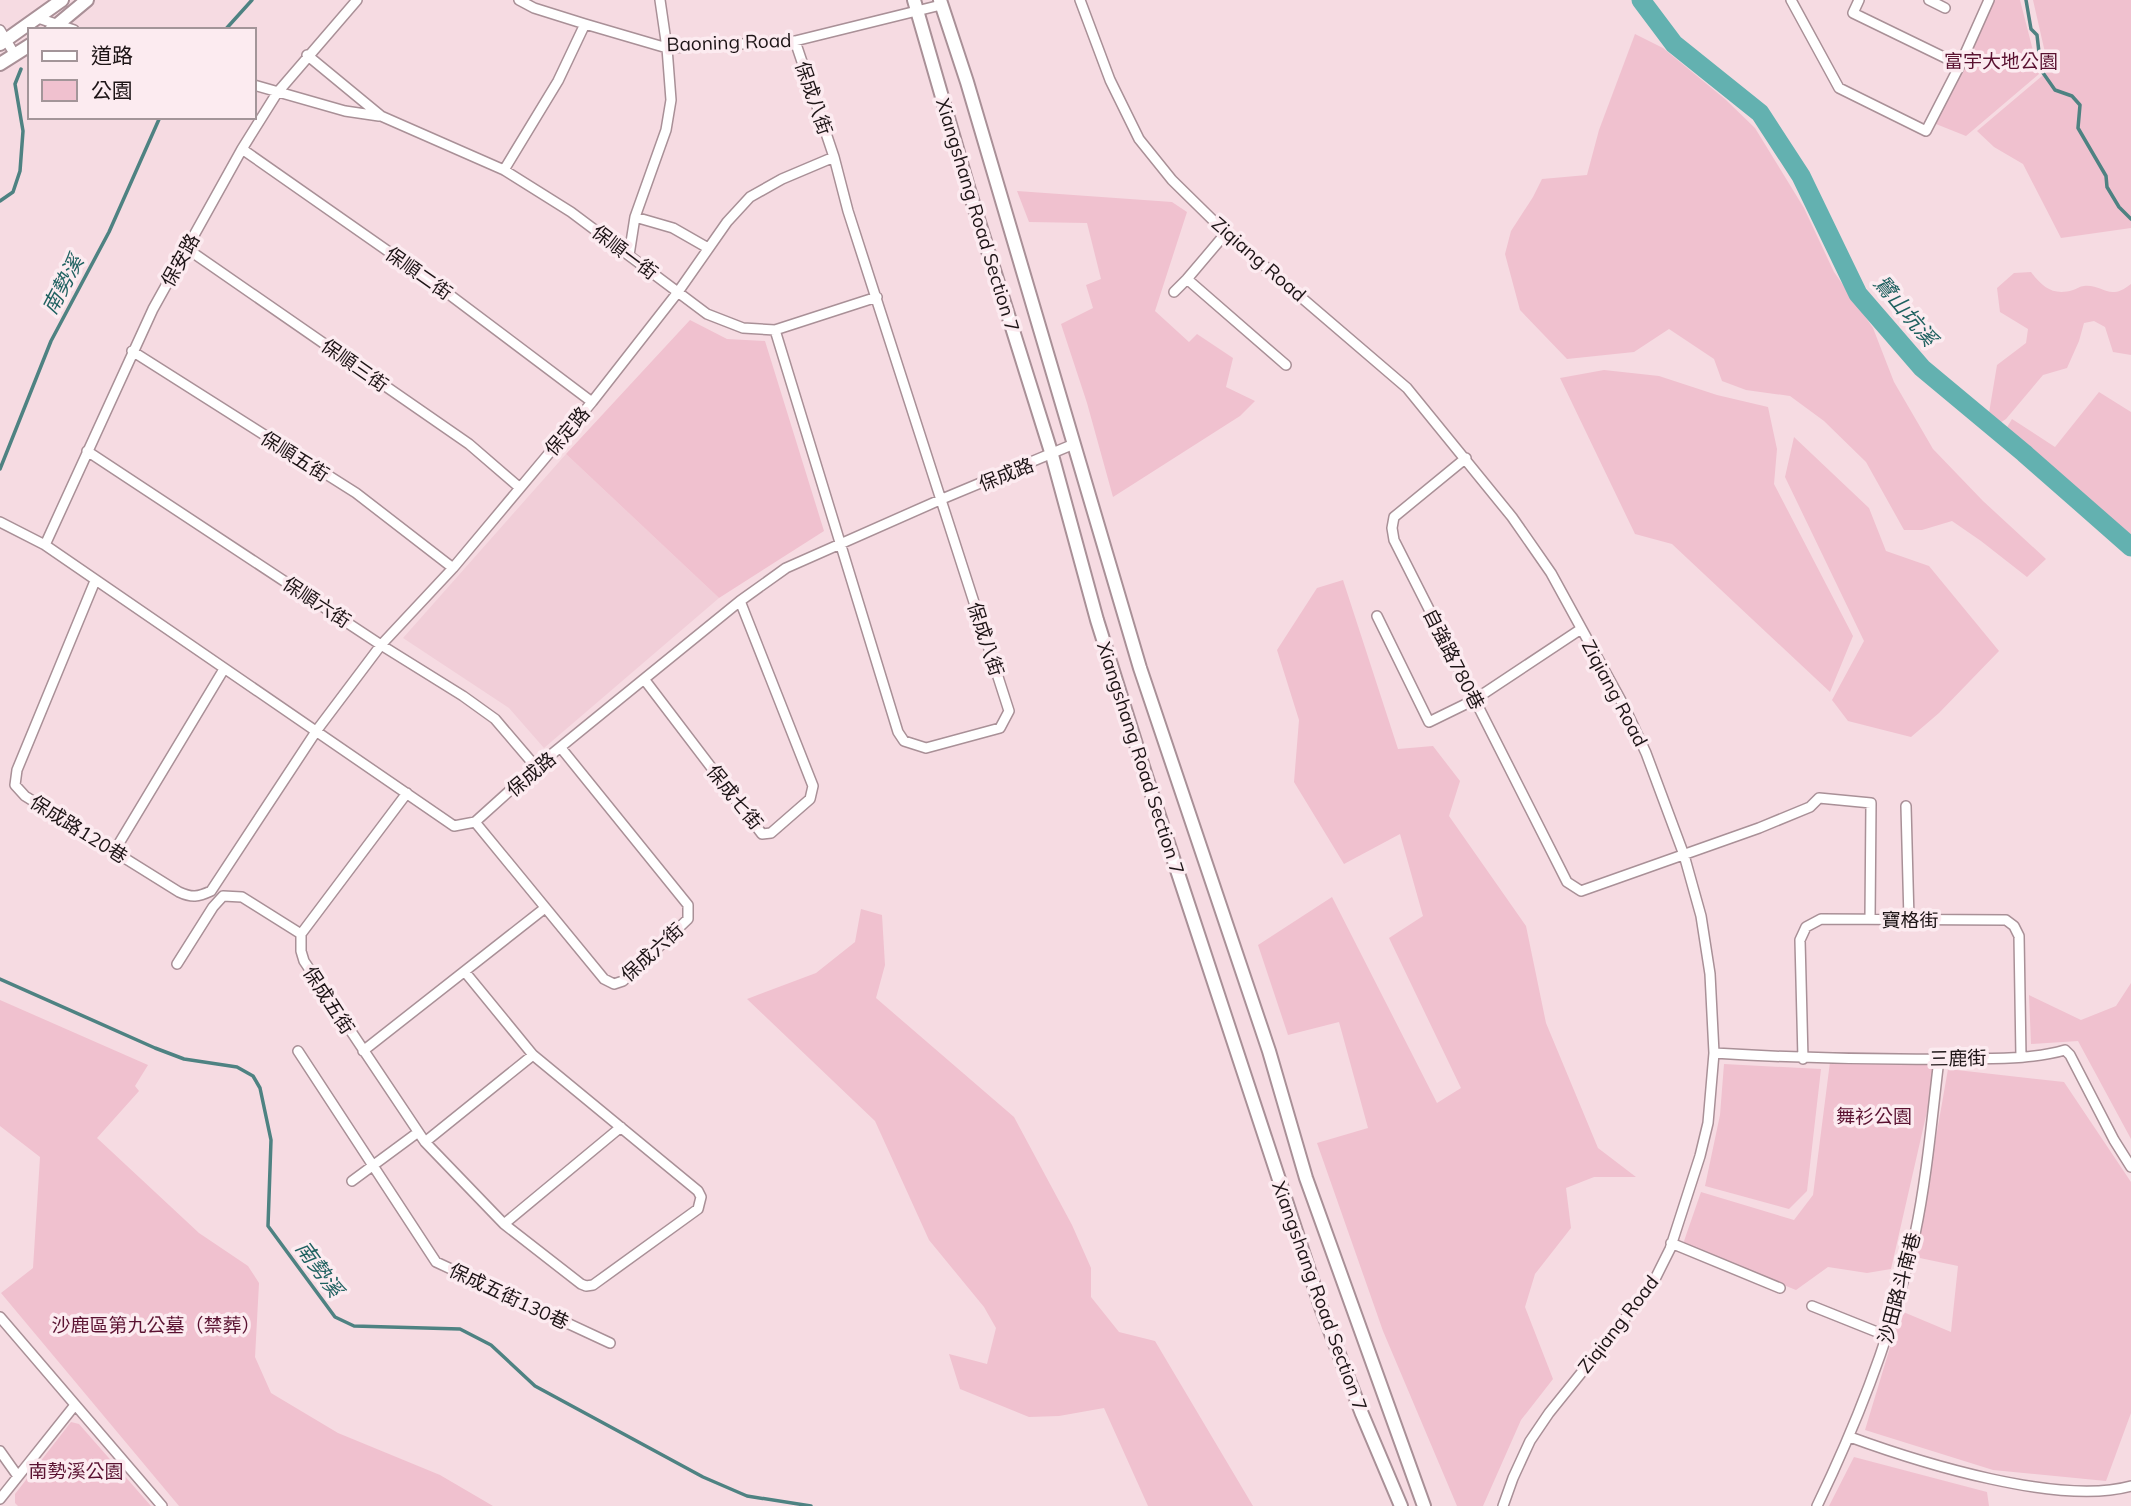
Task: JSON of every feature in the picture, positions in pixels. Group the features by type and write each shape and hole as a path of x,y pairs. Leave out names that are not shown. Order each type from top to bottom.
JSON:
{"main road":[{"path":"2,38 38,18 62,0"},
{"path":"55,27 87,0"},
{"name":"Xiangshang Road Section 7","path":"940,2 967,82 1140,668 1269,1051 1307,1178 1423,1506"},
{"name":"Xiangshang Road Section 7","path":"916,6 968,187 1052,455 1097,620 1293,1224 1362,1415 1401,1506"},
{"path":"0,64 28,46"}],"street":[{"name":"保安路","path":"45,545 132,351 242,149 277,93 357,0"},
{"name":"Baoning Road","path":"519,0 534,8 667,48 795,41 916,6 940,2"},
{"path":"629,255 635,217 666,130 671,100 660,0"},
{"name":"Ziqiang Road","path":"1080,0 1110,80 1139,139 1172,180 1226,233 1406,388 1512,517 1551,573 1625,708 1646,753 1684,855 1701,916 1710,974 1714,1053 1708,1123 1700,1156 1671,1243 1652,1284 1578,1376 1531,1441 1503,1506"},
{"path":"1791,0 1839,88 1926,131 1989,0"},
{"path":"1859,0 1853,13 1960,65"},
{"path":"1929,0 1945,8"},
{"path":"38,18 55,27"},
{"path":"504,170 558,81 585,24"},
{"path":"2,38 15,55"},
{"name":"保成八街","path":"775,330 898,732 904,741 926,748 1000,728 1009,711 795,41"},
{"name":"保順一街","path":"307,55 381,116"},
{"name":"保順一街","path":"256,86 345,111 381,116 504,170 571,212 707,314 743,328 775,330 877,297"},
{"name":"保順二街","path":"242,149 442,289 592,402"},
{"name":"保定路","path":"190,897 199,897 211,891 317,730 382,645 453,568 592,402 678,292 727,222 750,197 782,179 834,157"},
{"path":"635,217 673,228 708,248"},
{"path":"1174,292 1226,233"},
{"name":"保順三街","path":"186,248 469,444 520,488"},
{"path":"1188,279 1286,365"},
{"name":"保順五街","path":"132,351 356,493 453,568"},
{"name":"保成路","path":"475,822 536,767 740,601 786,568 1074,444"},
{"name":"保順六街","path":"87,451 463,696 495,719 536,767"},
{"name":"自強路780巷","path":"1466,458 1394,517 1394,540 1567,883 1581,891 1684,855"},
{"path":"0,522 45,545 454,826 475,822"},
{"name":"保成路120巷","path":"95,581 14,778 15,785 24,796 190,897"},
{"name":"保成七街","path":"644,679 762,834 771,833 810,799 813,786 740,601"},
{"path":"1377,617 1429,722 1474,700 1581,629"},
{"path":"115,850 224,669"},
{"name":"保成六街","path":"475,822 604,979 614,984 623,981 688,919 688,905 561,748"},
{"path":"177,964 213,907 223,896 242,897 301,934 407,793"},
{"path":"1684,855 1810,807 1819,798 1871,803 1870,919"},
{"path":"1906,806 1909,920"},
{"name":"保成五街","path":"301,934 304,961 363,1051 545,908"},
{"name":"寶格街","path":"1803,1059 1800,940 1806,927 1821,919 2006,920 2014,926 2019,936 2021,1057"},
{"path":"363,1051 425,1142 504,1224 586,1286 593,1285 698,1209 701,1203 698,1191 533,1055 465,972"},
{"name":"三鹿街","path":"1714,1053 1803,1059 1939,1059 2034,1057 2064,1050 2070,1055 2131,1167"},
{"name":"保成五街130巷","path":"298,1051 436,1262 610,1343"},
{"path":"425,1142 533,1055"},
{"name":"沙田路斗南巷","path":"1817,1506 1850,1437 1888,1336 1922,1195 1939,1059"},
{"path":"504,1224 621,1127"},
{"path":"352,1181 417,1133"},
{"path":"1671,1243 1780,1288"},
{"path":"1812,1306 1888,1336"},
{"path":"0,1318 162,1506"},
{"path":"0,1499 75,1405"},
{"path":"1850,1437 1970,1479 2016,1489 2066,1495 2113,1494 2131,1486"},
{"path":"0,1451 17,1475"}],"shaded area":[{"path":"566,454 719,598 544,748 509,708 403,638"}],"green space":[{"name":"富宇大地公園","path":"1993,0 2020,0 2039,74 1966,136 1936,124"},
{"path":"2033,0 2131,0 2131,228 2061,238 2023,164 1994,147 1977,131 2049,70"},
{"path":"1635,34 1663,48 1725,99 1755,128 1804,208 1834,272 1873,328 1894,382 1933,449 1983,501 2046,559 2027,577 1952,521 1922,530 1904,530 1866,462 1824,421 1790,396 1746,390 1722,381 1714,359 1669,329 1634,352 1567,359 1520,310 1505,254 1511,231 1542,179 1587,175 1599,130"},
{"path":"1017,191 1172,202 1187,212 1155,311 1189,342 1197,334 1233,358 1226,387 1255,401 1240,416 1113,497 1087,403 1061,324 1093,308 1086,285 1101,279 1087,223 1029,222"},
{"path":"2031,272 2049,289 2060,292 2091,286 2117,292 2131,284 2131,355 2113,352 2105,327 2094,321 2084,323 2067,368 2043,375 2006,419 1998,424 1989,413 1997,365 2026,343 2028,329 2000,312 1997,288 2014,273"},
{"path":"690,320 727,339 765,341 824,531 719,598 566,454"},
{"path":"1604,370 1659,376 1717,395 1768,407 1777,449 1774,484 1853,636 1830,692 1672,544 1635,534 1560,378"},
{"path":"2099,392 2131,412 2131,538 2006,429 2012,419 2055,447"},
{"path":"1794,437 1869,508 1886,551 1929,566 1999,651 1939,713 1911,737 1848,721 1832,700 1864,641 1785,477"},
{"path":"1343,580 1398,749 1433,746 1460,781 1449,816 1526,926 1546,1023 1598,1148 1636,1177 1594,1177 1566,1188 1571,1228 1535,1274 1525,1307 1553,1379 1521,1420 1483,1506 1457,1506 1383,1331 1317,1143 1368,1128 1339,1022 1288,1035 1258,945 1332,897 1437,1103 1461,1088 1389,938 1423,916 1400,834 1344,864 1294,782 1299,720 1277,650 1317,588"},
{"path":"861,909 882,915 885,965 876,998 1014,1117 1072,1225 1091,1268 1091,1297 1119,1332 1155,1341 1253,1506 1148,1506 1104,1408 1059,1416 1029,1417 960,1389 949,1354 987,1364 996,1328 984,1307 929,1240 875,1121 747,999 816,973 855,942"},
{"path":"2131,983 2131,1139 2078,1041 2031,1044 2029,995 2081,1020 2116,1006"},
{"name":"沙鹿區第九公墓（禁葬）","path":"0,1000 148,1065 135,1086 139,1091 97,1138 199,1233 248,1266 259,1283 255,1357 271,1393 338,1433 440,1475 493,1506 179,1506 1,1293 33,1268 40,1157 0,1126"},
{"name":"舞衫公園","path":"1939,1059 1891,1269 1867,1273 1828,1267 1796,1290 1683,1244 1701,1192 1794,1220 1813,1195 1830,1062"},
{"path":"1724,1064 1821,1069 1807,1191 1789,1209 1705,1186 1720,1115"},
{"path":"1948,1069 2064,1082 2131,1182 2131,1413 2106,1481 1993,1470 1865,1430 1901,1311 1951,1332 1958,1266 1915,1257"},
{"name":"南勢溪公園","path":"71,1422 79,1424 151,1506 18,1506 15,1503 15,1494"},
{"path":"1854,1457 1987,1492 1989,1506 1829,1506"}],"waterway":[{"name":"南勢溪","path":"227,28 252,0"},
{"name":"鷺山坑溪","path":"1641,0 1674,44 1760,113 1801,176 1858,294 1922,368 2131,547"},
{"path":"2026,0 2031,29 2037,35 2041,70 2055,90 2072,96 2080,105 2078,128 2106,176 2107,187 2119,207 2131,219"},
{"path":"0,201 13,192 20,171 23,131 15,84 21,69"},
{"name":"南勢溪","path":"0,469 51,341 109,232 159,119"},
{"name":"南勢溪","path":"0,979 155,1048 184,1059 237,1067 253,1076 260,1088 271,1140 268,1226 335,1317 354,1326 460,1329 491,1345 535,1386 703,1477 747,1496 811,1506"}]}
